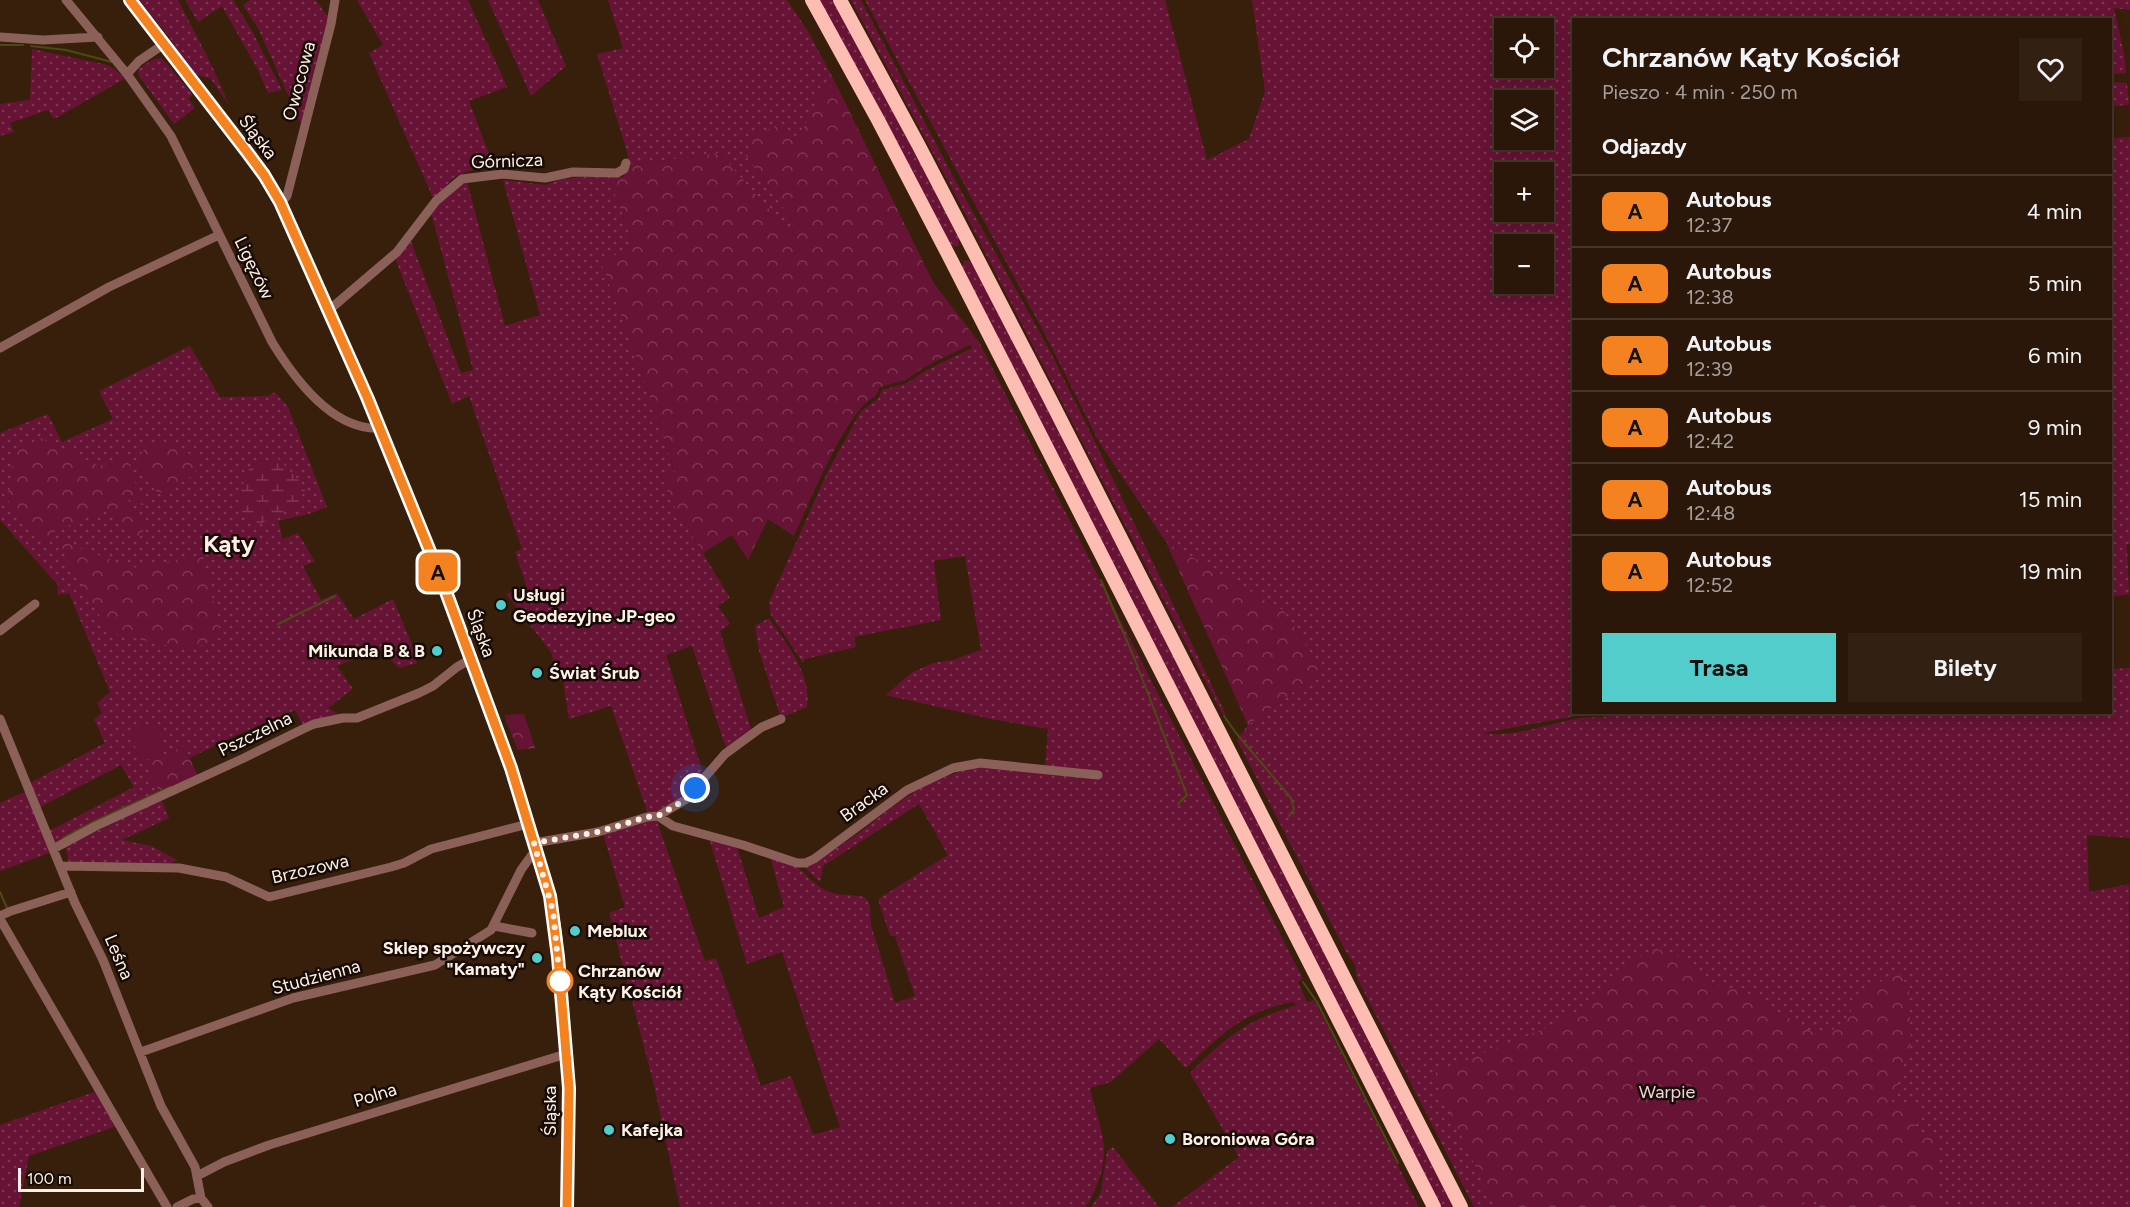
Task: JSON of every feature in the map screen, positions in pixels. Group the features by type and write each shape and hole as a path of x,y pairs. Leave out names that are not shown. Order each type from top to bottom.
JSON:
{"highway":[{"path":"812,0 950,258 1434,1207"},
{"path":"840,0 919,146 1461,1207"}],"main road":[{"name":"Śląska","path":"130,0 264,175 280,202 380,428 471,659 511,768 553,911 569,1088 567,1207"}],"street":[{"path":"66,0 127,74 171,136 219,235"},
{"name":"Owocowa","path":"280,202 287,196 331,24 335,0"},
{"path":"0,37 43,40 98,37"},
{"path":"127,74 139,61 164,44"},
{"name":"Górnicza","path":"329,310 397,252 436,201 462,180 503,174 545,178 573,172 617,173 624,169 626,163"},
{"name":"Ligęzów","path":"0,348 109,287 219,235 272,342 290,371 326,408 348,421 373,429 380,428"},
{"path":"0,631 35,604"},
{"name":"Pszczelna","path":"53,849 96,826 303,729 343,718 357,718 419,693 433,686 471,659"},
{"name":"Leśna","path":"0,719 71,892 93,936 161,1106 195,1167 201,1198 208,1207"},
{"path":"536,848 639,819 658,816 685,800 725,754 762,728 781,719"},
{"name":"Bracka","path":"658,816 673,826 740,844 797,863 805,863 814,859 907,790 953,768 980,763 1098,775"},
{"name":"Brzozowa","path":"61,866 179,868 226,877 269,897 391,867 431,849 528,824"},
{"name":"Studzienna","path":"141,1052 293,998 435,965 491,930 520,870 536,848"},
{"path":"71,892 0,918 167,1207"},
{"path":"494,926 532,933"},
{"name":"Polna","path":"197,1176 224,1162 268,1145 566,1054"},
{"path":"177,1207 193,1199 201,1198"}],"green space":[{"path":"139,0 178,0 229,105 211,79 195,74 183,60 170,38"},
{"path":"185,0 233,0 252,31 282,90 268,93 257,68 222,6 198,22"},
{"path":"250,0 316,0 329,19 301,124 258,28 243,5"},
{"path":"357,0 468,0 507,87 469,101 495,170 481,166 461,174 453,178 434,200 369,53 383,45"},
{"path":"488,0 538,0 566,66 531,96"},
{"path":"608,0 787,0 809,33 836,84 812,95 819,107 796,137 746,156 792,220 793,237 719,153 629,165 627,151 597,54 623,48"},
{"path":"818,0 833,0 960,237 958,246 954,247 947,242"},
{"path":"851,0 861,0 955,180 1050,351 1226,715 1223,715 955,194"},
{"path":"865,0 1165,0 1207,160 1249,139 1265,91 1252,0 2130,0 2130,10 2114,8 2126,73 2112,74 2112,18 1572,18 1572,714 1592,714 1483,733 1520,732 1580,718 1617,714 2112,714 2112,669 2130,668 2130,838 2087,835 2089,892 2129,884 2130,1207 1474,1207 1357,978 1355,965 1346,952 1237,740 1248,725 1322,671 1284,611 1166,542 1099,442 1048,340"},
{"path":"32,49 108,65 126,78 54,119 48,110 10,123 14,132 0,136 0,104 30,100"},
{"path":"162,58 193,95 188,98 195,108 174,124 139,76 138,69 154,59"},
{"path":"2112,82 2127,83 2129,105 2112,106"},
{"path":"836,84 933,282 978,341 924,367 906,380 880,387 875,397 865,404 853,418 841,437 794,536 768,519 748,560 732,535 703,553 672,502 660,473 675,472 634,350 601,262 634,246 610,177 623,177 629,165 719,153 793,236 792,220 746,156 752,137 782,123 796,137 818,107 811,95"},
{"path":"2130,137 2130,544 2127,544 2129,594 2112,597 2112,138"},
{"path":"610,177 634,246 601,262 634,350 675,472 660,474 672,502 730,598 718,606 730,624 720,631 752,732 727,751 692,646 666,655 704,776 684,798 648,814 611,706 569,719 563,681 558,680 551,652 506,594 527,587 515,552 522,549 469,396 452,404 395,258 410,239 461,373 473,370 431,212 455,186 467,181 505,326 540,315 503,180 546,185 558,180"},
{"path":"964,260 973,263 1454,1207 1440,1207 962,270"},
{"path":"978,340 1303,979 1298,982 1307,1002 1314,1000 1419,1207 1172,1207 1239,1157 1190,1073 1238,1031 1251,1023 1297,1005 1293,1002 1260,1011 1234,1026 1186,1068 1159,1039 1111,1082 1090,1088 1102,1134 1104,1157 1099,1179 1086,1207 680,1207 654,1085 609,913 625,907 603,834 647,820 657,821 705,961 716,958 761,1086 791,1076 813,1135 840,1127 782,952 747,964 709,838 737,847 759,918 784,907 770,856 793,864 829,892 866,898 870,906 871,925 895,1003 915,996 895,936 890,936 878,899 948,855 919,804 823,866 820,882 802,865 836,849 913,792 968,768 979,760 1045,766 1048,729 991,719 886,695 911,673 933,663 953,660 981,650 965,556 934,561 941,620 854,637 856,647 805,659 803,663 771,615 769,602 827,473 861,411 878,399 882,390 907,383 927,370 972,348 970,344"},
{"path":"190,346 220,397 268,396 275,392 288,407 327,507 278,521 283,539 298,533 315,562 303,566 321,600 337,593 354,619 393,599 417,663 399,668 380,649 337,666 353,689 328,708 342,716 304,727 295,710 190,758 184,746 146,763 160,794 56,843 49,831 134,787 121,765 40,807 30,783 105,743 94,719 102,713 97,703 110,692 69,593 57,595 58,585 0,520 0,433 48,414 62,442 113,419 99,391"},
{"path":"40,438 100,466 126,457 144,506 127,498 146,527 137,540 104,510 54,532 45,547 26,526 5,496 12,485 12,454"},
{"path":"171,441 200,461 194,475 158,494 135,462 148,444"},
{"path":"279,459 306,488 297,506 258,525 237,507 240,491 250,467"},
{"path":"59,540 132,568 203,555 221,637 189,651 109,632 68,561"},
{"path":"1166,542 1284,611 1322,671 1248,725"},
{"path":"769,618 802,671 808,694 807,707 781,718 759,651 755,626"},
{"path":"524,714 535,748 518,750 504,715"},
{"path":"154,722 167,750 142,762 129,733"},
{"path":"184,746 198,776 160,794 146,763"},
{"path":"27,791 52,852 0,871 0,803"},
{"path":"161,799 169,818 122,840 151,846 177,860 166,866 69,863 65,847"},
{"name":"Warpie","path":"1654,948 1687,960 1711,985 1743,990 1820,1037 1846,1022 1857,997 1897,971 1909,988 1911,1044 1892,1102 1921,1104 1914,1129 1937,1138 1937,1207 1815,1207 1820,1199 1785,1207 1498,1207 1485,1187 1432,1074 1551,1026 1589,1005 1621,969"},
{"path":"97,1091 117,1126 29,1156 19,1207 0,1207 0,1125"},
{"path":"1113,1147 1159,1207 1091,1207 1101,1192 1107,1151"}],"waterway":[{"path":"0,45 23,45"},
{"path":"31,46 66,50 112,62"},
{"path":"1101,580 1135,660 1187,795 1178,804"},
{"path":"278,624 335,596"},
{"path":"1224,716 1291,798 1294,809 1289,816"},
{"path":"63,838 170,787"},
{"path":"0,892 7,908"},
{"path":"1303,982 1317,1002 1398,1163"}],"bus line":[{"name":"A","path":"130,0 247,152 280,202 380,428 442,581 502,743 541,865 553,911 569,1088 567,1207"}],"place":[{"name":"Usługi Geodezyjne JP-geo","path":"501,605"},
{"name":"Mikunda B & B","path":"437,651"},
{"name":"Świat Śrub","path":"537,673"},
{"name":"Meblux","path":"575,931"},
{"name":"Sklep spożywczy \"Kamaty\"","path":"537,958"},
{"name":"Chrzanów Kąty Kościół","path":"560,981"},
{"name":"Kafejka","path":"609,1130"},
{"name":"Boroniowa Góra","path":"1170,1139"}],"district":[{"name":"Kąty","path":"229,544"}],"route":[{"path":"560,981 553,911 534,843 598,832 631,821 658,816 685,800 695,788"}]}
